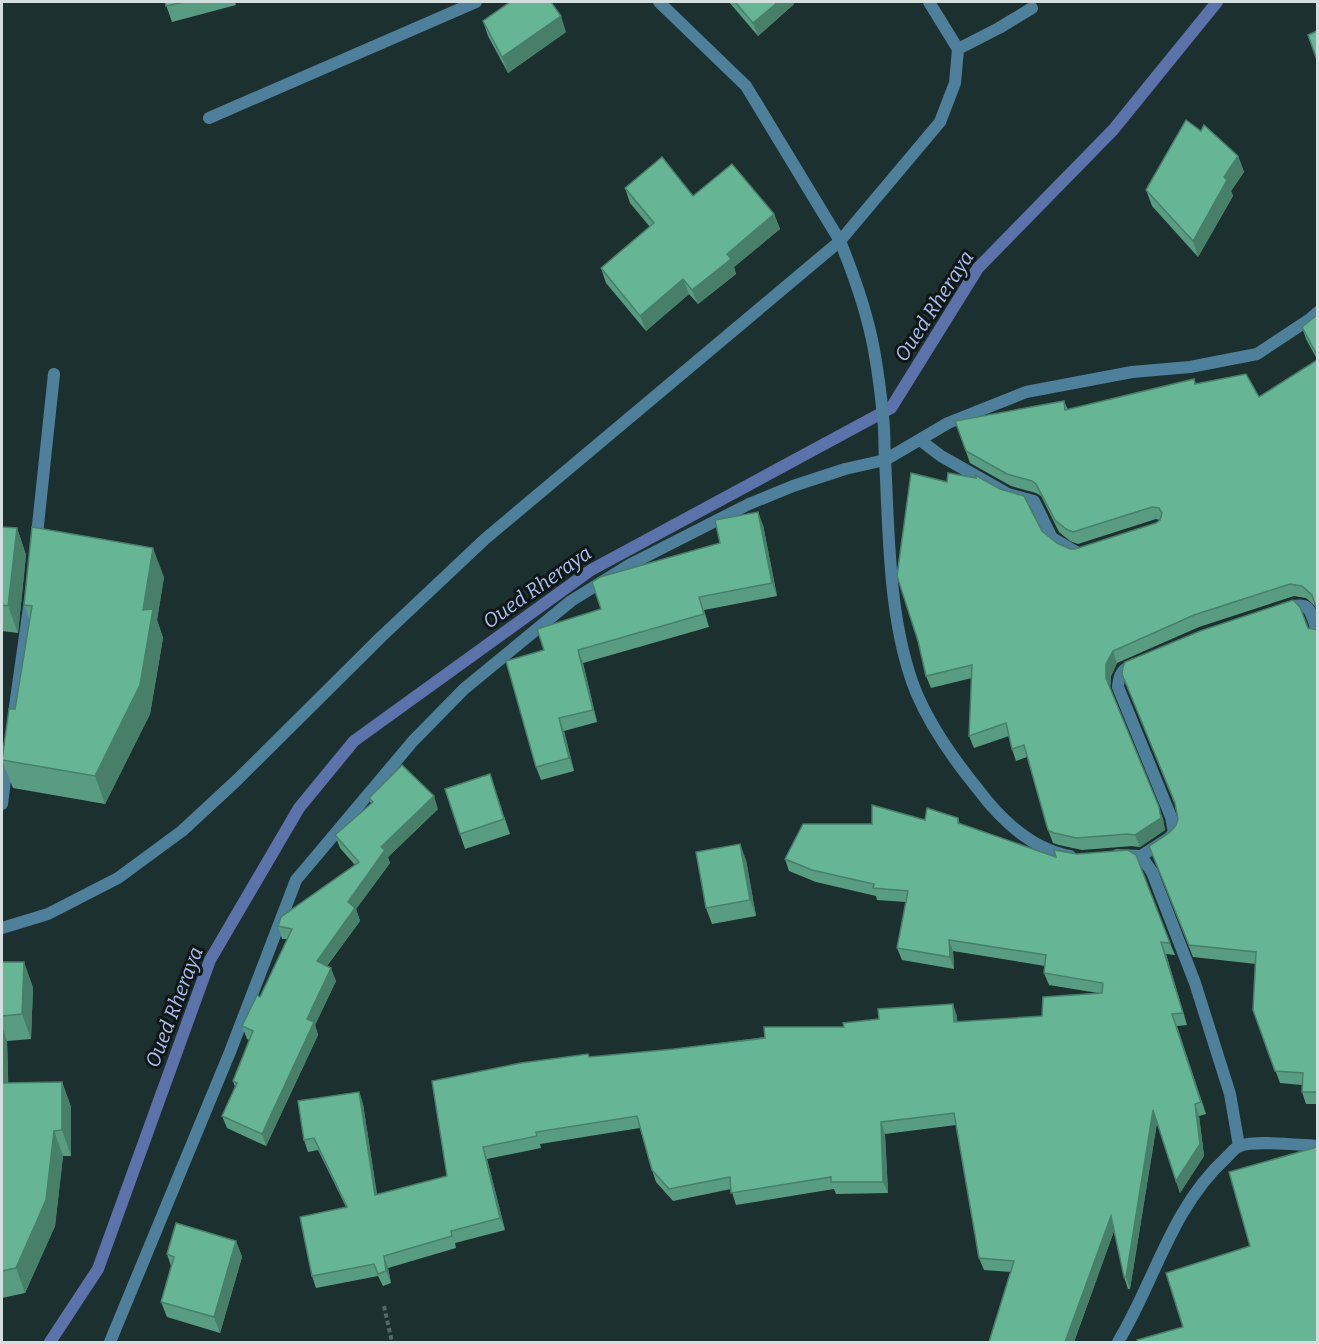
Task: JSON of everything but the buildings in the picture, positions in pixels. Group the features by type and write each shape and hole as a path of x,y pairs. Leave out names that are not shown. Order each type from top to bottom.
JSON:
{"street":[{"path":"210,118 476,2"},
{"path":"659,2 746,86 840,241 850,266 874,348 884,420 894,601 916,693 952,756 991,807 1036,844 1056,853 1081,858"},
{"path":"2,928 48,914 118,878 182,831 485,539 840,241 940,122 955,82 958,49 929,2"},
{"path":"958,49 1032,8"},
{"path":"110,1342 230,1052 296,880 413,741 464,689 571,601 629,565 748,504 845,469 885,460 948,423 1026,392 1132,372 1190,367 1257,354 1317,312"},
{"path":"34,558 54,374"},
{"path":"920,440 941,456 1008,494 1034,501 1052,538 1068,549 1077,553 1088,549"},
{"path":"13,721 30,593"},
{"path":"1270,614 1297,604 1303,605 1310,611 1317,635"},
{"path":"1141,856 1169,838 1174,832 1171,817 1118,687 1119,677 1124,668 1146,659"},
{"path":"2,804 10,745"},
{"path":"1103,856 1133,854 1141,856 1152,872 1195,984 1230,1094 1239,1146"},
{"path":"1118,1342 1195,1190 1239,1146 1272,1143 1317,1146"}],"path":[{"path":"384,1306 392,1342"}],"waterway":[{"name":"Oued Rheraya","path":"50,1342 98,1269 210,960 299,808 354,741 591,570 891,408 978,268 1113,130 1217,2"}]}
